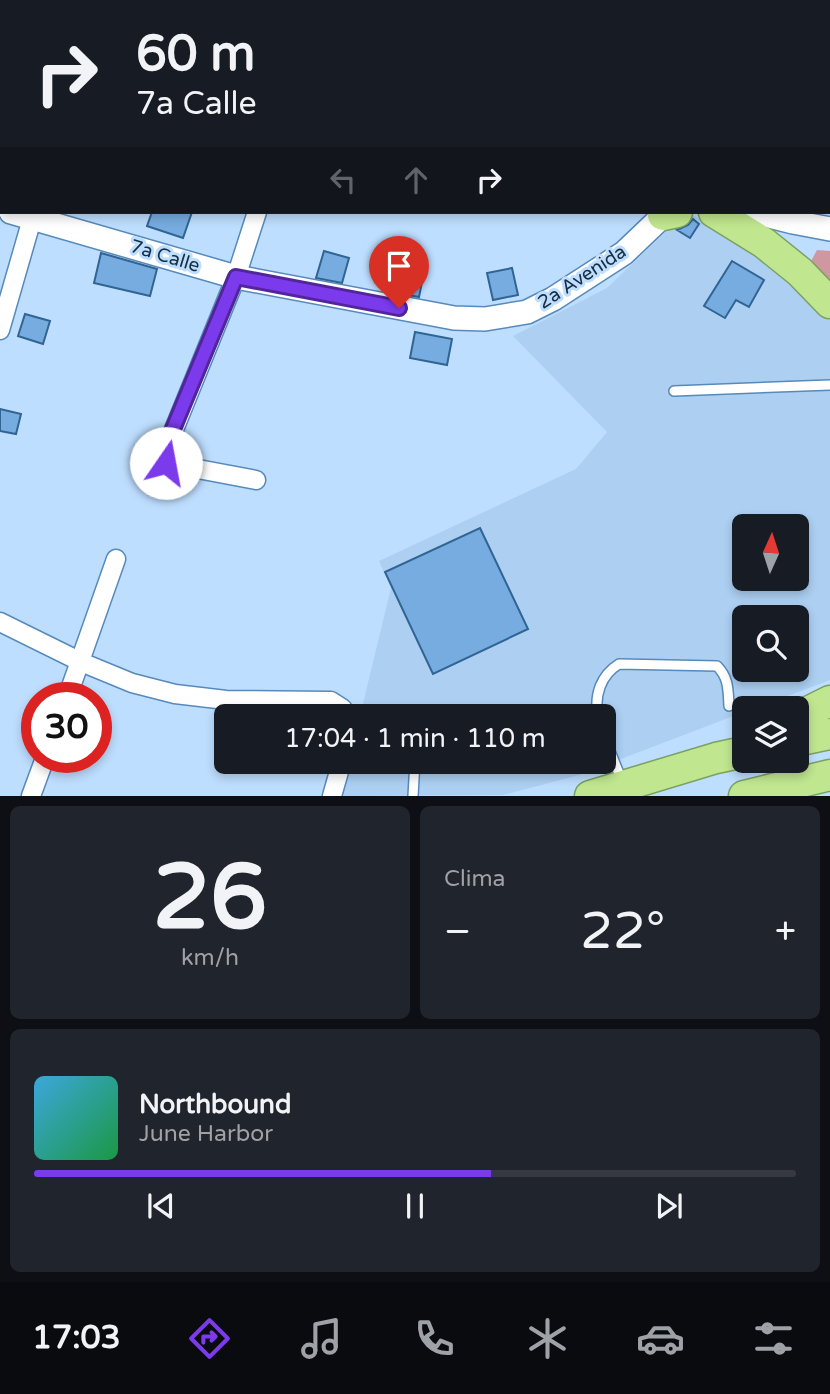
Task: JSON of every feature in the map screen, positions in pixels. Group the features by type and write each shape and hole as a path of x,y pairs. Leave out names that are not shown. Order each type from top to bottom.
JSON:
{"highway":[{"path":"712,214 764,243 800,272 830,303"},
{"path":"809,712 830,701"},
{"path":"809,738 830,734"},
{"path":"590,796 730,755"},
{"path":"744,796 830,775"}],"street":[{"path":"0,330 26,214"},
{"name":"7a Calle","path":"29,214 236,277 454,318 485,319 527,312"},
{"path":"256,214 236,277 166,446 166,463 256,480"},
{"name":"2a Avenida","path":"527,312 553,299 624,253 668,214"},
{"path":"760,214 830,229"},
{"path":"73,682 116,559"},
{"path":"0,622 132,684 174,694 226,700 321,700 337,704"},
{"path":"31,796 39,773"},
{"path":"332,796 338,774"}],"lane":[{"path":"674,391 830,385"},
{"path":"596,704 600,684 607,671 619,664 717,666 724,673 728,684 729,706"},
{"path":"616,766 624,786"},
{"path":"413,796 414,774"}],"shaded area":[{"path":"685,214 691,214 790,269 830,311 830,680 788,696 732,696 732,717 616,761 616,704 363,704 391,588 379,561 576,469 607,432 513,336 607,288"},
{"path":"817,250 830,251 830,286 810,263"},
{"path":"345,774 582,774 503,795 340,796"}],"building":[{"path":"151,214 191,214 183,238 147,226"},
{"path":"693,219 699,224 690,238 677,230 688,225"},
{"path":"324,251 349,258 342,283 316,278"},
{"path":"101,253 157,269 150,296 94,283"},
{"path":"732,261 764,280 749,307 736,300 725,318 704,306"},
{"path":"397,266 424,272 419,297 392,292"},
{"path":"512,268 518,295 493,300 487,273"},
{"path":"25,314 50,321 43,344 18,336"},
{"path":"415,332 452,339 447,365 410,358"},
{"path":"0,409 21,414 16,434 0,431"},
{"path":"480,528 528,629 433,674 385,572"}],"route":[{"path":"166,463 166,446 236,277 399,308"}]}
